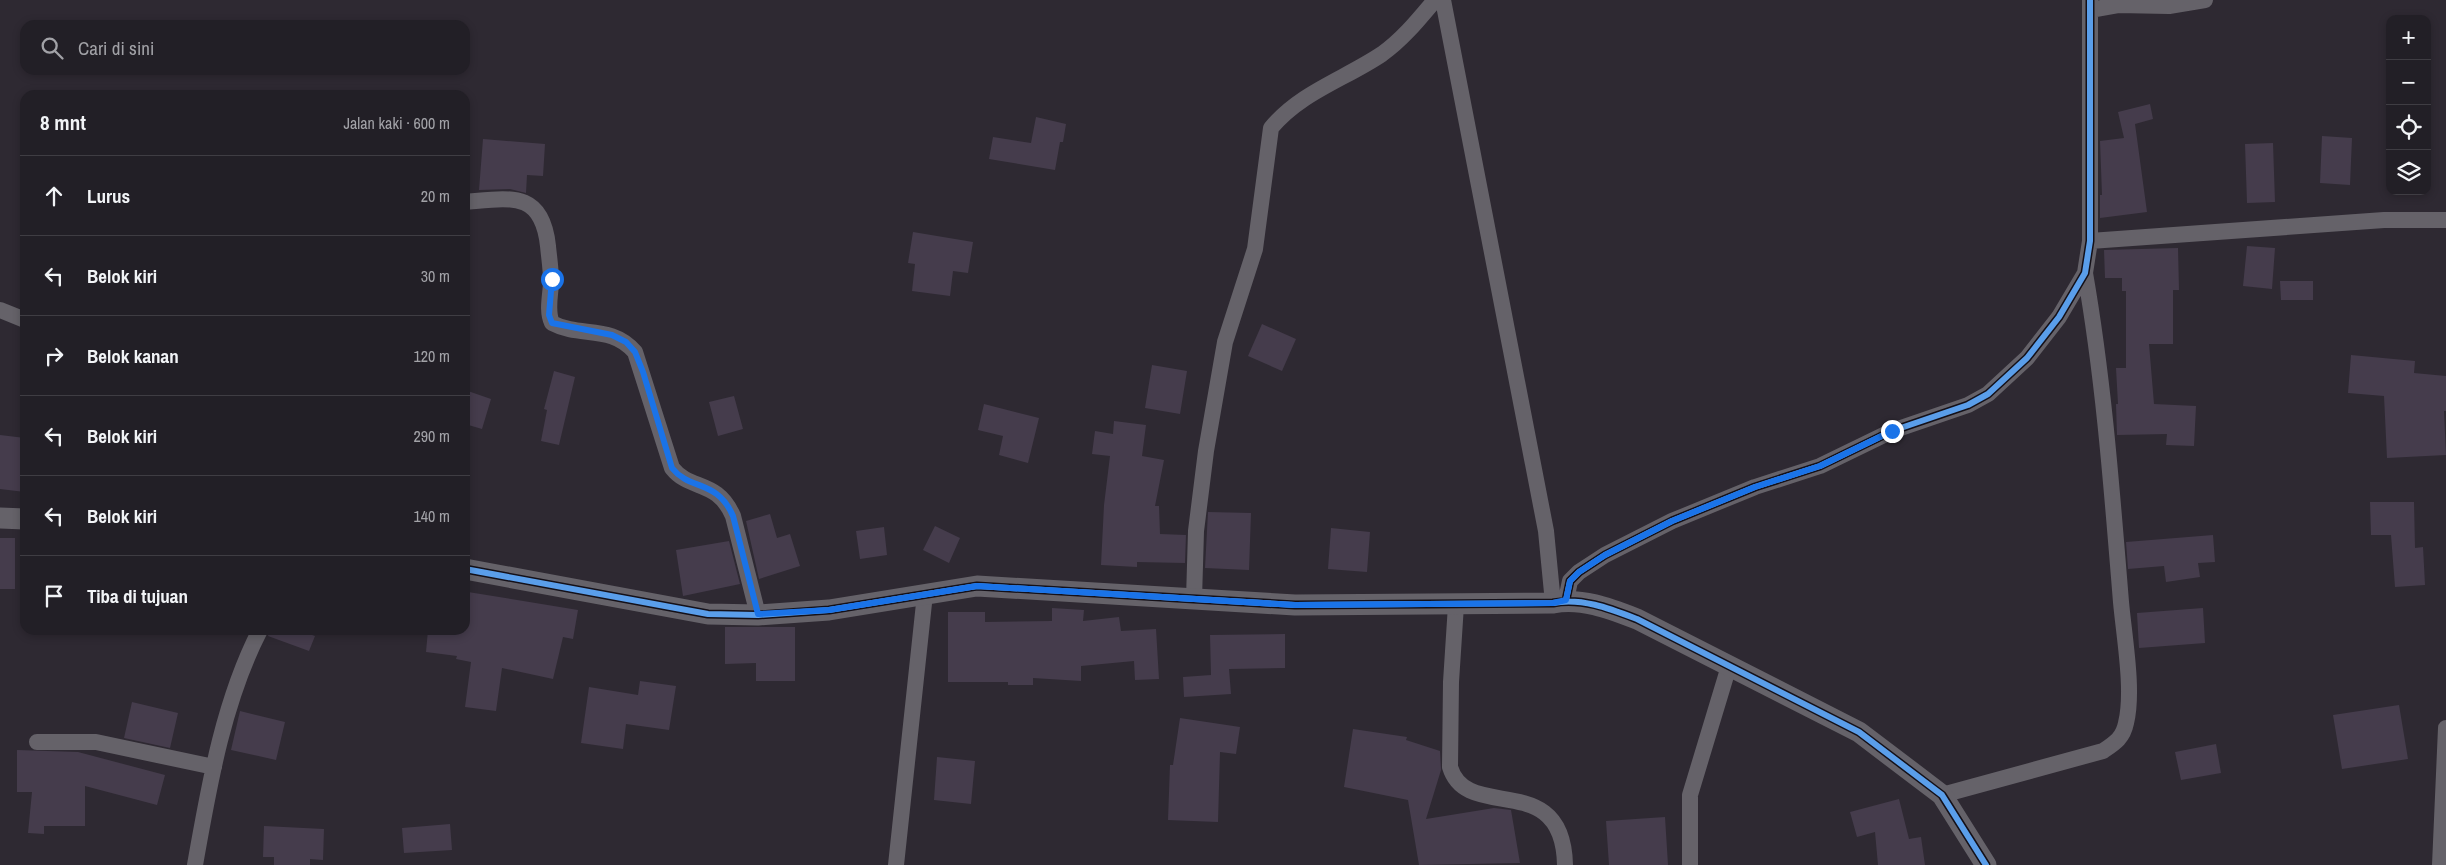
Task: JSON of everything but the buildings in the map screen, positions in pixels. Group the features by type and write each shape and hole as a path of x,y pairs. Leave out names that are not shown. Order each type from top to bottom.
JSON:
{"street":[{"path":"1194,599 1196,531 1206,451 1225,342 1232,313 1255,249 1271,128 1282,116 1320,87 1381,54 1401,38 1436,0"},
{"path":"1443,0 1560,602"},
{"path":"1942,795 2103,751 2120,739 2127,722 2128,688 2112,488 2092,312 2085,273 2090,241 2090,5 2169,6 2206,0"},
{"path":"470,202 518,200 538,212 546,227 552,279 549,315 552,323 612,335 626,342 635,352 643,372 672,468 679,477 706,486 729,505 758,614"},
{"path":"2090,241 2384,220 2446,220"},
{"path":"1560,602 1570,581 1579,572 1605,555 1672,521 1755,487 1820,466 1892,431 1968,405 1988,394 2027,358 2058,317 2085,273"},
{"path":"0,310 20,318"},
{"path":"0,518 20,518"},
{"path":"470,570 708,614 758,614 829,610 977,586 1295,605 1434,603 1456,605 1560,602 1607,608 1637,619 1860,732 1942,795 1986,865"},
{"path":"896,865 924,594"},
{"path":"1456,605 1451,682 1450,767 1453,778 1467,789 1539,808 1552,818 1564,848 1565,865"},
{"path":"195,865 214,767 248,654 258,635"},
{"path":"1690,865 1690,795 1729,666"},
{"path":"2440,865 2446,728"},
{"path":"37,742 96,742 214,767"}],"cycle path":[{"path":"1566,600 1570,581 1579,572 1605,555 1672,521 1755,487 1820,466 1892,431 1968,405 1988,394 2027,358 2059,317 2085,273 2090,241 2090,0"},
{"path":"470,570 708,614 758,615 829,610 977,586 1295,605 1564,602 1596,605 1637,619 1859,732 1942,795 1986,865"}],"route":[{"path":"552,279 549,315 552,323 612,335 626,342 635,352 643,372 672,468 679,477 706,486 729,505 758,614 829,610 977,586 1295,605 1553,603 1566,600 1570,581 1579,572 1605,555 1672,521 1755,487 1820,466 1892,431"}]}
